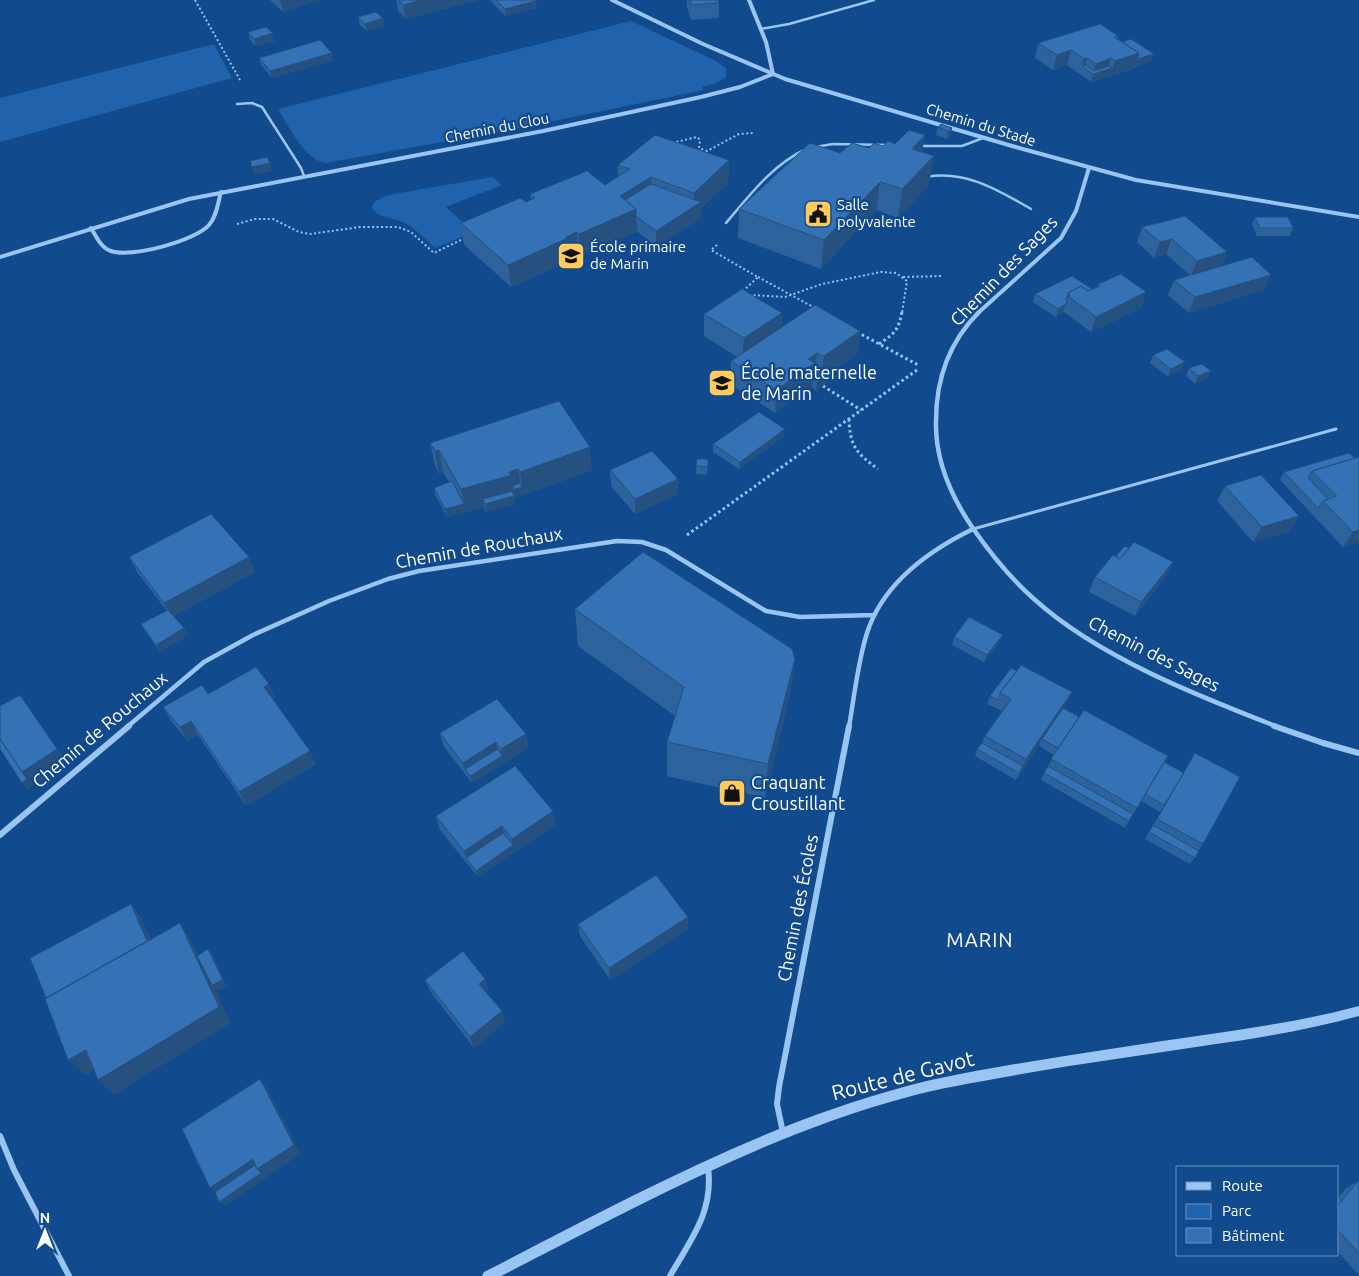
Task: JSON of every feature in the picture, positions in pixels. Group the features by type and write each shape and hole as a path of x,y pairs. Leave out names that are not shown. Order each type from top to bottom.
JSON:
{"street":[{"name":"Chemin du Stade","path":"612,0 702,44 773,74 983,138 1089,168 1161,185 1359,217"},
{"path":"749,0 770,58 773,74"},
{"name":"Chemin du Clou","path":"0,257 161,206 222,192 553,129 701,97 740,87 773,74"},
{"name":"Chemin des Sages","path":"1089,168 1073,218 1062,237 980,312 953,344 937,389 935,411 939,456 949,488 993,557 1018,585 1071,628 1102,647 1142,667 1290,732 1359,753"},
{"path":"91,228 103,246 108,250 128,253 188,237 204,229 212,219 222,192"},
{"name":"Chemin des Écoles","path":"783,1133 777,1104 779,1087 862,652 874,615 885,596 914,564 932,550 974,529"},
{"name":"Chemin de Rouchaux","path":"0,835 204,662 245,639 329,601 388,579 450,565 617,541 643,542 666,550 766,611 800,617 874,615"},
{"name":"Route de Gavot","path":"488,1276 708,1166 783,1133 846,1109 910,1091 996,1074 1275,1029 1359,1011"},
{"path":"0,1137 18,1178 69,1276"},
{"path":"670,1276 709,1205 711,1181 708,1166"}],"lane":[{"path":"760,28 807,20 874,0"},
{"path":"237,104 252,103 262,107 301,168 304,176"},
{"path":"914,146 962,146 983,138"},
{"path":"726,223 781,164 798,152 833,144 894,145"},
{"path":"925,177 940,173 956,174 990,188 1032,210"},
{"path":"974,529 1336,429"}],"path":[{"path":"195,0 252,103"},
{"path":"665,144 694,137 699,138 699,148 707,151 739,134 753,133"},
{"path":"204,229 218,229 267,218 284,223 304,234 388,225 406,229 434,253 467,237"},
{"path":"710,250 816,309"},
{"path":"758,277 738,294 777,298 792,295 822,284 881,272 896,273 907,281 899,326 895,333 879,344"},
{"path":"903,277 943,276"},
{"path":"856,331 895,353"},
{"path":"666,550 921,367"},
{"path":"823,386 861,410"},
{"path":"849,418 850,436 856,453 878,469"}],"green space":[{"path":"631,21 716,61 726,68 726,77 717,83 702,87 704,90 525,127 326,163 318,161 304,150 278,109"},
{"path":"214,44 232,78 0,142 0,98"},
{"path":"492,177 502,185 446,207 474,232 435,248 410,226 378,214 372,208 374,202 388,195"}],"building":[{"path":"399,0 421,0 403,5"},
{"path":"496,0 535,0 536,1 505,9"},
{"path":"690,0 718,0 719,3 691,5"},
{"path":"376,12 383,18 365,24 358,17"},
{"path":"1100,24 1118,36 1114,37 1139,53 1115,61 1111,58 1096,64 1087,58 1084,59 1071,50 1057,55 1038,43"},
{"path":"266,27 273,33 254,39 248,32"},
{"path":"1131,39 1154,54 1137,59 1139,53 1122,42"},
{"path":"320,40 332,53 270,71 259,58"},
{"path":"1085,65 1094,71 1109,66 1112,68 1093,74 1082,66"},
{"path":"941,124 952,128 948,131 938,127"},
{"path":"909,130 925,135 912,149 934,156 902,189 880,182 824,240 739,209 810,143 840,153 852,143 869,148 874,143 883,146 888,141 895,144"},
{"path":"655,135 729,160 694,193 651,177 620,196 636,209 579,234 577,232 566,237 568,238 508,265 461,223 520,198 526,202 535,198 530,194 587,171 605,185 630,169 618,165"},
{"path":"267,157 270,163 252,167 250,161"},
{"path":"651,184 701,202 656,231 636,216 636,209 625,200"},
{"path":"1185,216 1227,252 1197,261 1172,239 1160,242 1142,227"},
{"path":"1255,217 1288,217 1293,228 1260,228"},
{"path":"1252,257 1271,275 1195,297 1174,280"},
{"path":"1121,274 1146,292 1096,317 1068,296 1070,295 1068,293 1081,286 1088,291 1100,286 1098,284"},
{"path":"1072,276 1092,289 1088,291 1081,286 1068,293 1066,304 1058,309 1035,294"},
{"path":"742,289 782,313 744,338 704,314"},
{"path":"815,305 860,331 824,356 817,353 808,359 815,363 776,390 731,361"},
{"path":"1167,349 1185,362 1171,369 1153,355"},
{"path":"1202,364 1211,371 1198,376 1189,368"},
{"path":"816,367 830,373 817,383 813,379"},
{"path":"559,401 590,447 520,472 518,469 509,472 511,475 509,476 461,489 439,450 435,451 430,443"},
{"path":"759,412 785,429 740,462 713,444"},
{"path":"652,451 678,479 635,499 610,470"},
{"path":"1349,453 1355,458 1312,471 1308,478 1328,499 1323,501 1318,508 1284,472"},
{"path":"1359,457 1359,530 1353,532 1323,501 1337,496 1312,471"},
{"path":"697,459 708,459 708,467 696,466"},
{"path":"1261,475 1299,516 1262,527 1225,486"},
{"path":"452,481 464,504 445,509 434,488"},
{"path":"520,483 522,487 513,490 513,486"},
{"path":"512,491 514,496 485,504 483,499"},
{"path":"211,514 249,557 164,603 129,557"},
{"path":"1134,542 1173,562 1141,602 1095,577 1113,555 1120,559"},
{"path":"1125,546 1129,548 1120,559 1116,556"},
{"path":"643,552 792,649 795,659 768,764 667,742 684,687 575,609"},
{"path":"168,610 184,628 156,645 141,624"},
{"path":"969,617 1003,635 987,655 954,637"},
{"path":"1021,665 1072,692 1026,759 985,736 1011,699 1000,693"},
{"path":"256,667 269,684 264,687 310,751 239,792 191,721 180,727 163,707 202,685 208,694"},
{"path":"1011,668 1017,671 1000,693 998,700 990,696"},
{"path":"20,695 57,749 22,772 0,739 0,706"},
{"path":"497,699 526,734 501,749 496,742 463,763 440,733"},
{"path":"1063,708 1079,717 1058,748 1042,739"},
{"path":"1084,710 1168,756 1137,808 1051,759"},
{"path":"0,739 27,779 22,783 0,749"},
{"path":"982,743 1023,766 1019,773 977,749"},
{"path":"498,749 502,756 470,776 465,769"},
{"path":"1195,753 1240,777 1203,844 1157,819"},
{"path":"1164,762 1184,773 1164,805 1145,794"},
{"path":"515,766 553,811 512,839 502,826 464,851 436,816"},
{"path":"1048,766 1133,814 1129,821 1044,773"},
{"path":"1153,825 1199,851 1195,858 1149,832"},
{"path":"503,833 513,845 476,871 466,858"},
{"path":"656,875 688,917 609,968 578,924"},
{"path":"131,904 147,941 46,998 30,958"},
{"path":"180,923 219,1007 98,1080 86,1050 68,1060 45,999"},
{"path":"208,949 223,980 212,985 197,956"},
{"path":"463,951 485,979 479,984 502,1011 470,1037 425,980"},
{"path":"260,1079 294,1145 257,1169 253,1159 210,1188 182,1129"},
{"path":"255,1165 261,1173 219,1202 215,1192"},
{"path":"1359,1181 1359,1253 1339,1231 1339,1204"}],"place":[{"name":"Salle polyvalente","path":"818,214"},
{"name":"École primaire de Marin","path":"571,256"},
{"name":"École maternelle de Marin","path":"722,383"},
{"name":"Craquant Croustillant","path":"732,793"}],"district":[{"name":"MARIN","path":"980,940"}]}
